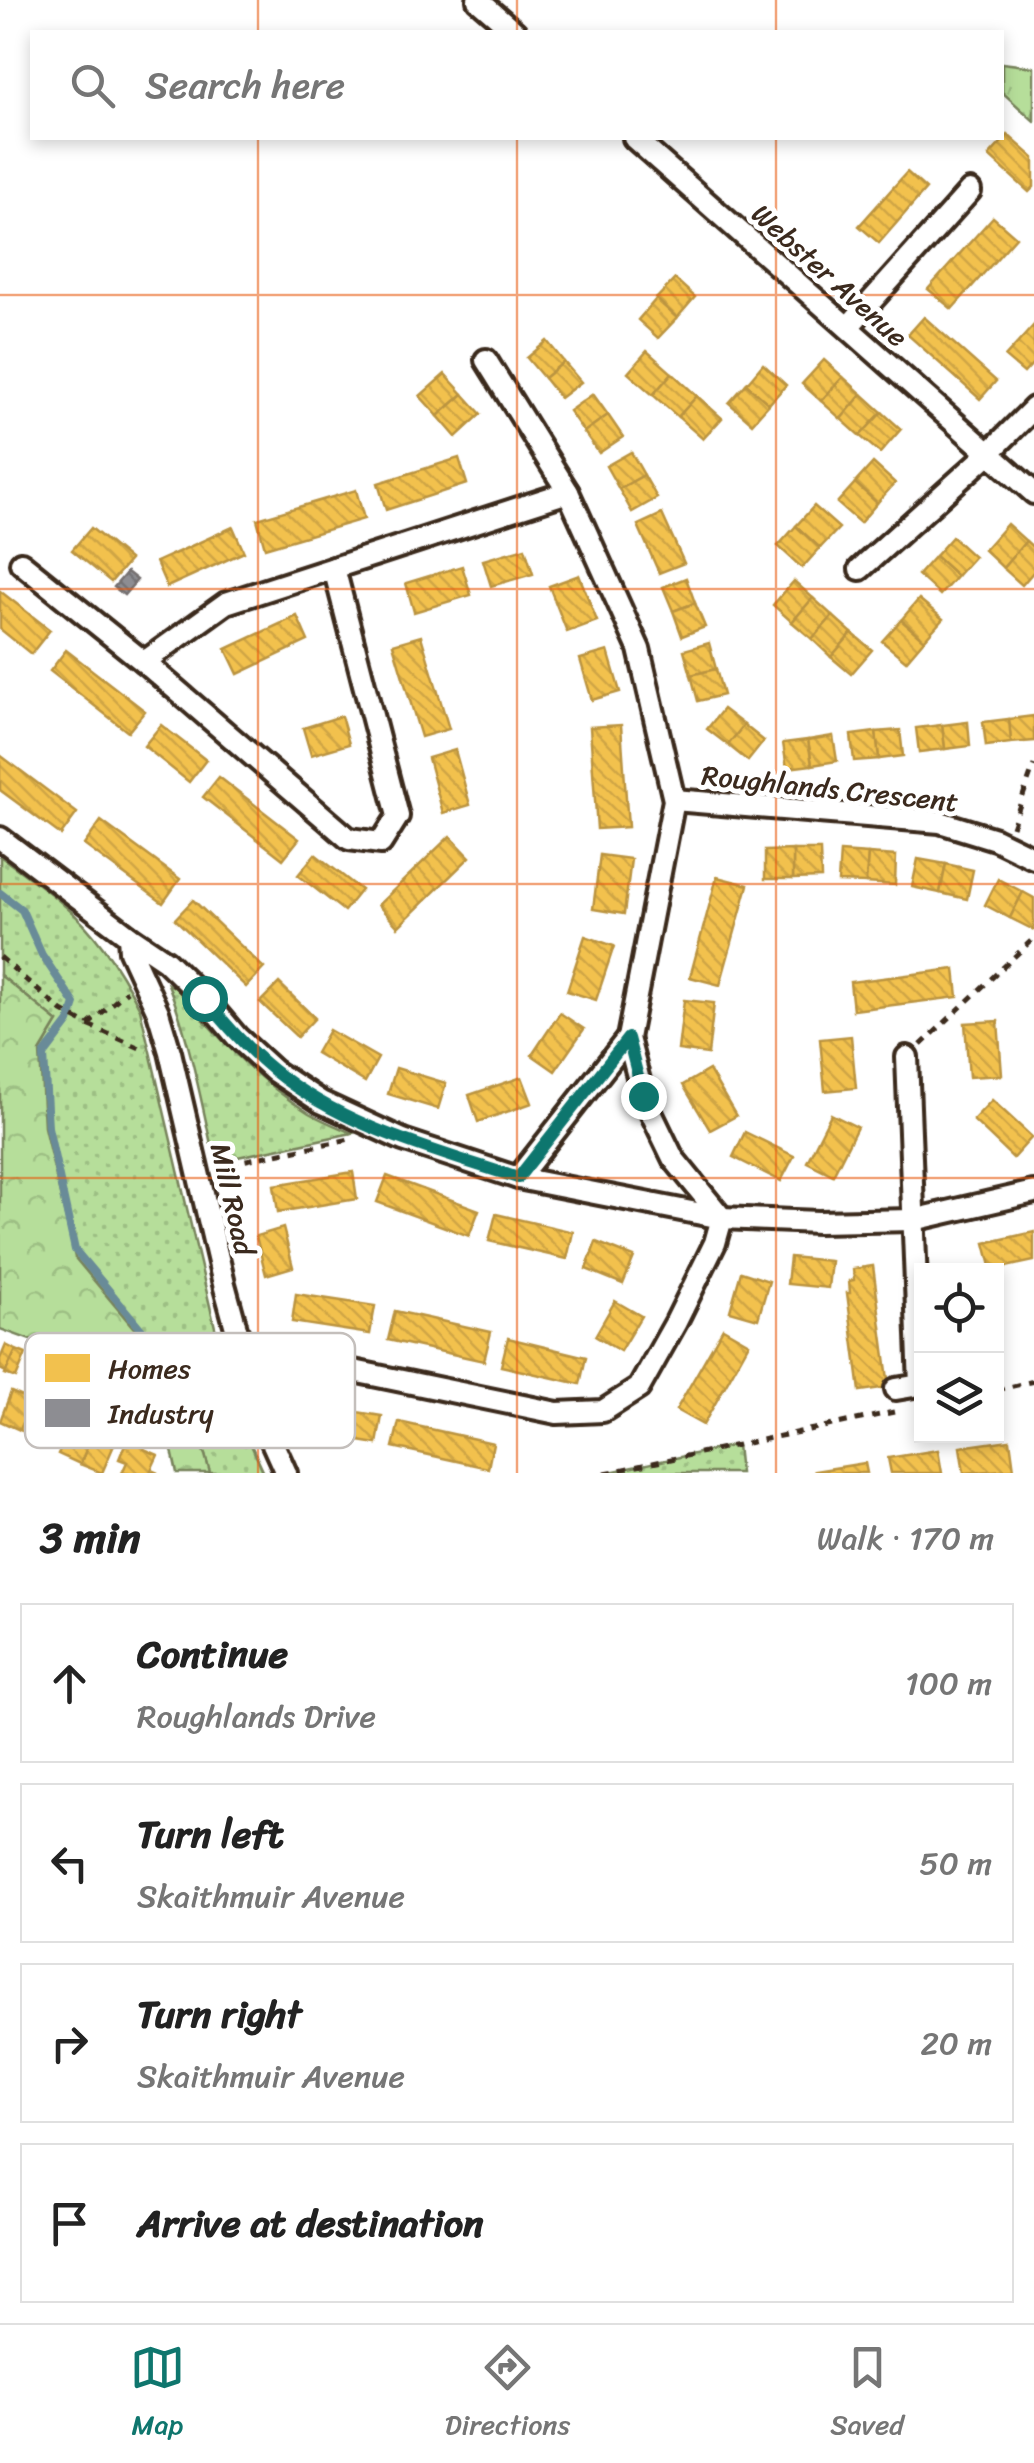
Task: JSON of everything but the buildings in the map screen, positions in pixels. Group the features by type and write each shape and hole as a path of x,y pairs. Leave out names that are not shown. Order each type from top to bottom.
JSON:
{"street":[{"path":"478,0 513,30"},
{"name":"Webster Avenue","path":"636,140 1034,493"},
{"path":"848,327 970,191"},
{"path":"486,360 568,492 639,649 674,800 628,1038 643,1096 673,1158 722,1218"},
{"path":"860,569 1034,408"},
{"path":"144,662 226,602 568,492"},
{"path":"21,563 144,662 348,838 381,844 398,816 334,568"},
{"name":"Roughlands Crescent","path":"674,800 940,822 995,838 1034,858"},
{"path":"0,838 166,961 274,1071 321,1102 403,1140 518,1178 722,1218 913,1220 1034,1192"},
{"name":"Mill Road","path":"129,936 130,951 158,1012 170,1052 237,1333"},
{"path":"518,1178 628,1038"},
{"path":"908,1057 919,1353"},
{"path":"355,1371 557,1414 604,1412 640,1388 715,1243 722,1218"},
{"path":"896,1389 914,1386"},
{"name":"Mill Road","path":"275,1448 286,1473"}],"path":[{"path":"1006,844 1034,765"},
{"path":"908,1057 1034,938"},
{"path":"0,956 62,1011 88,1026 144,1051 170,1052"},
{"path":"88,1026 142,978"},
{"path":"202,1182 225,1174 237,1162 357,1137 369,1126"},
{"path":"1004,1387 1034,1382"},
{"path":"605,1473 898,1412"}],"green space":[{"path":"1004,63 1034,67 1034,121 1004,94"},
{"path":"0,856 56,898 98,940 140,1009 216,1333 138,1333 75,1258 44,1127 40,1052 58,1022 0,975"},
{"path":"0,975 58,1022 40,1052 44,1127 75,1258 138,1333 25,1333 25,1338 0,1329"},
{"path":"168,984 271,1086 309,1113 352,1133 233,1158 225,1167 216,1167 190,1051"},
{"path":"736,1445 740,1473 605,1473"},
{"path":"172,1448 202,1448 210,1473 177,1473"},
{"path":"202,1448 252,1448 264,1473 210,1473"}],"waterway":[{"path":"0,893 22,910 42,955 75,1004 69,1022 44,1055 48,1127 75,1250 144,1333"}],"route":[{"path":"204,998 237,1037 274,1071 321,1102 403,1140 518,1178 628,1038 643,1096"}]}
